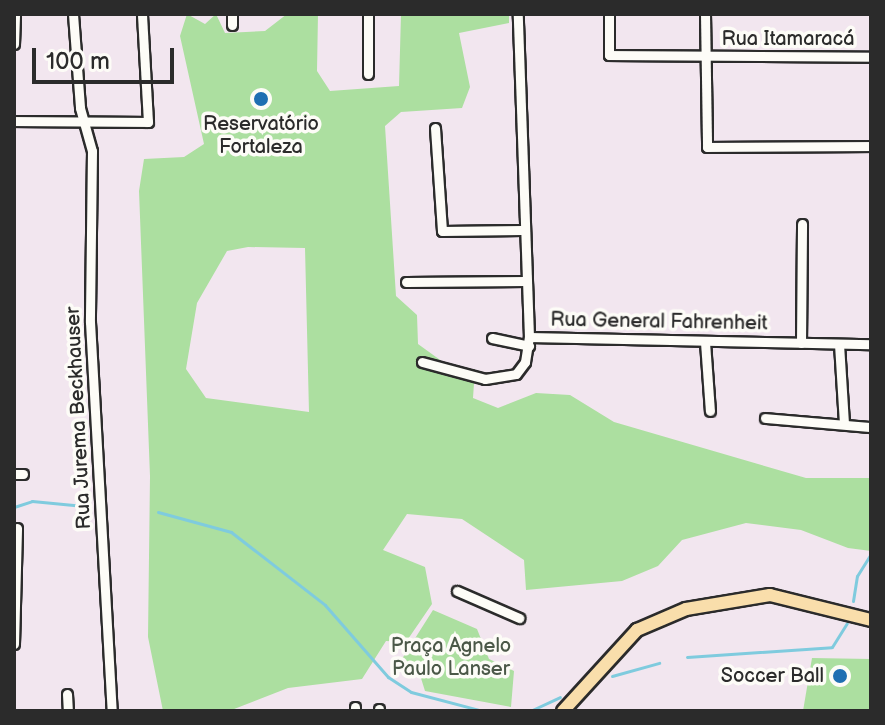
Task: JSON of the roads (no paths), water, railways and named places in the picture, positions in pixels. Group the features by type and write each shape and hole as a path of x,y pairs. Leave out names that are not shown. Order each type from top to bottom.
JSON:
{"main road":[{"path":"563,711 637,630 686,609 770,595 871,620"}],"street":[{"path":"14,44 15,14"},
{"name":"Rua Jurema Beckhauser","path":"73,14 85,125 92,151 90,322 112,711"},
{"path":"14,121 85,125 148,122 142,14"},
{"path":"368,14 368,74"},
{"name":"Rua General Fahrenheit","path":"518,14 522,230 529,342 871,344"},
{"name":"Rua Itamaracá","path":"609,14 609,55 871,57"},
{"path":"705,14 707,147 871,146"},
{"path":"435,128 442,231 522,230"},
{"path":"801,343 802,224"},
{"path":"406,282 526,281"},
{"path":"422,362 466,377 506,378 521,369 529,342 492,338"},
{"path":"705,342 710,411"},
{"path":"839,344 844,424"},
{"path":"765,418 871,427"},
{"path":"14,644 17,528"},
{"path":"457,591 519,618"},
{"path":"67,694 68,711"}],"waterway":[{"path":"14,507 32,501 84,506"},
{"path":"158,512 231,532 325,605 388,677 411,692 483,711"},
{"path":"853,601 857,576 871,554"},
{"path":"687,657 832,647 847,623"},
{"path":"612,676 659,663"},
{"path":"530,711 560,697"}],"place":[{"name":"Reservatório Fortaleza","path":"261,99"},
{"name":"Soccer Ball","path":"840,676"}],"park label":[{"name":"Praça Agnelo Paulo Lanser","path":"451,658"}]}
